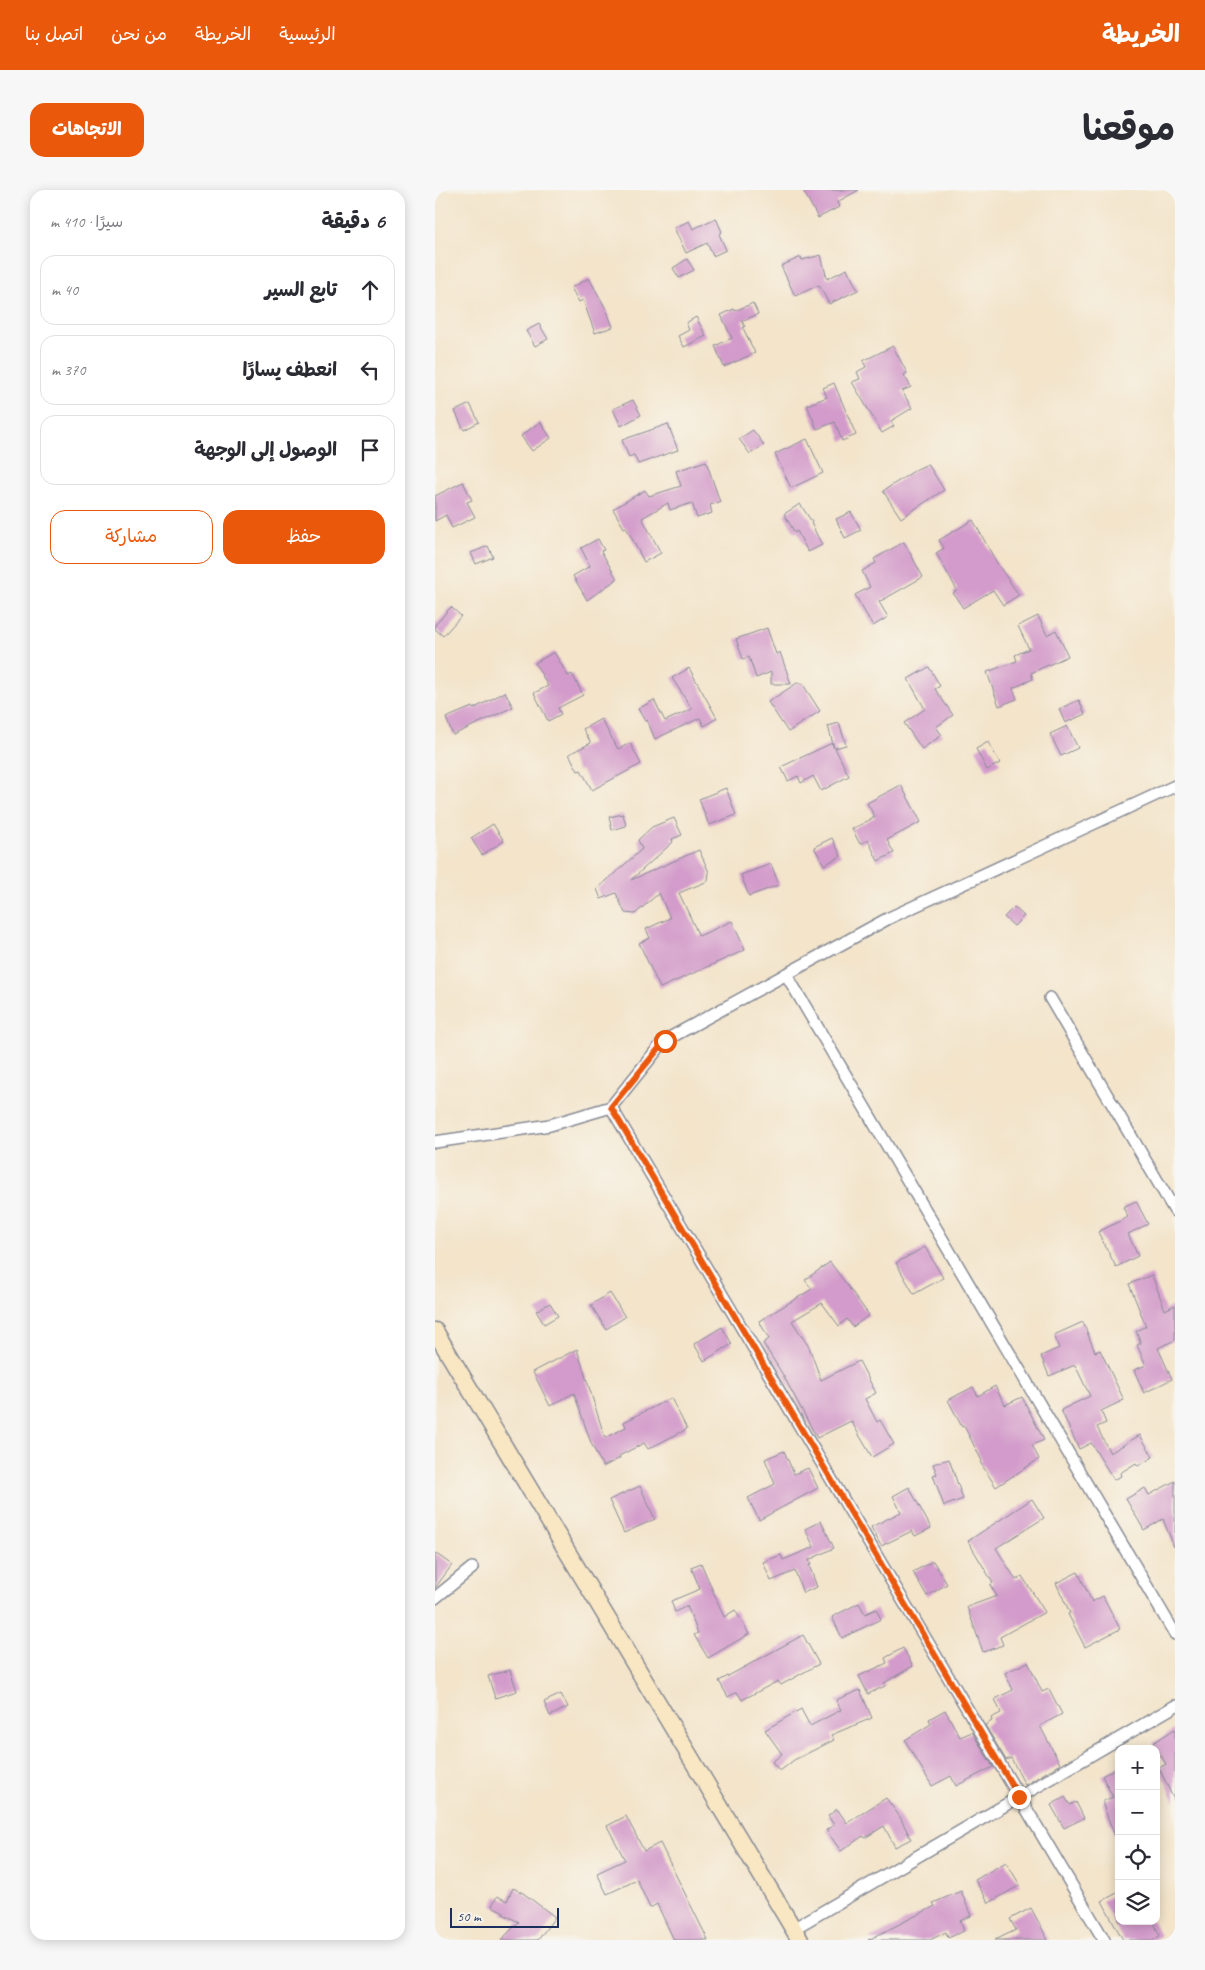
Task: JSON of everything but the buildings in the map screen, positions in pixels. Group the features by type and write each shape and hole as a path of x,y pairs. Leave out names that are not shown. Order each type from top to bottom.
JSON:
{"street":[{"path":"435,1142 551,1126 611,1107 665,1041 889,918 1175,786"},
{"path":"786,974 1175,1634"},
{"path":"1050,998 1175,1211"},
{"path":"611,1107 1104,1940"},
{"path":"435,1331 796,1935 1019,1797 1175,1706"},
{"path":"435,1598 472,1568"}],"route":[{"path":"665,1041 611,1107 1019,1797"}]}
